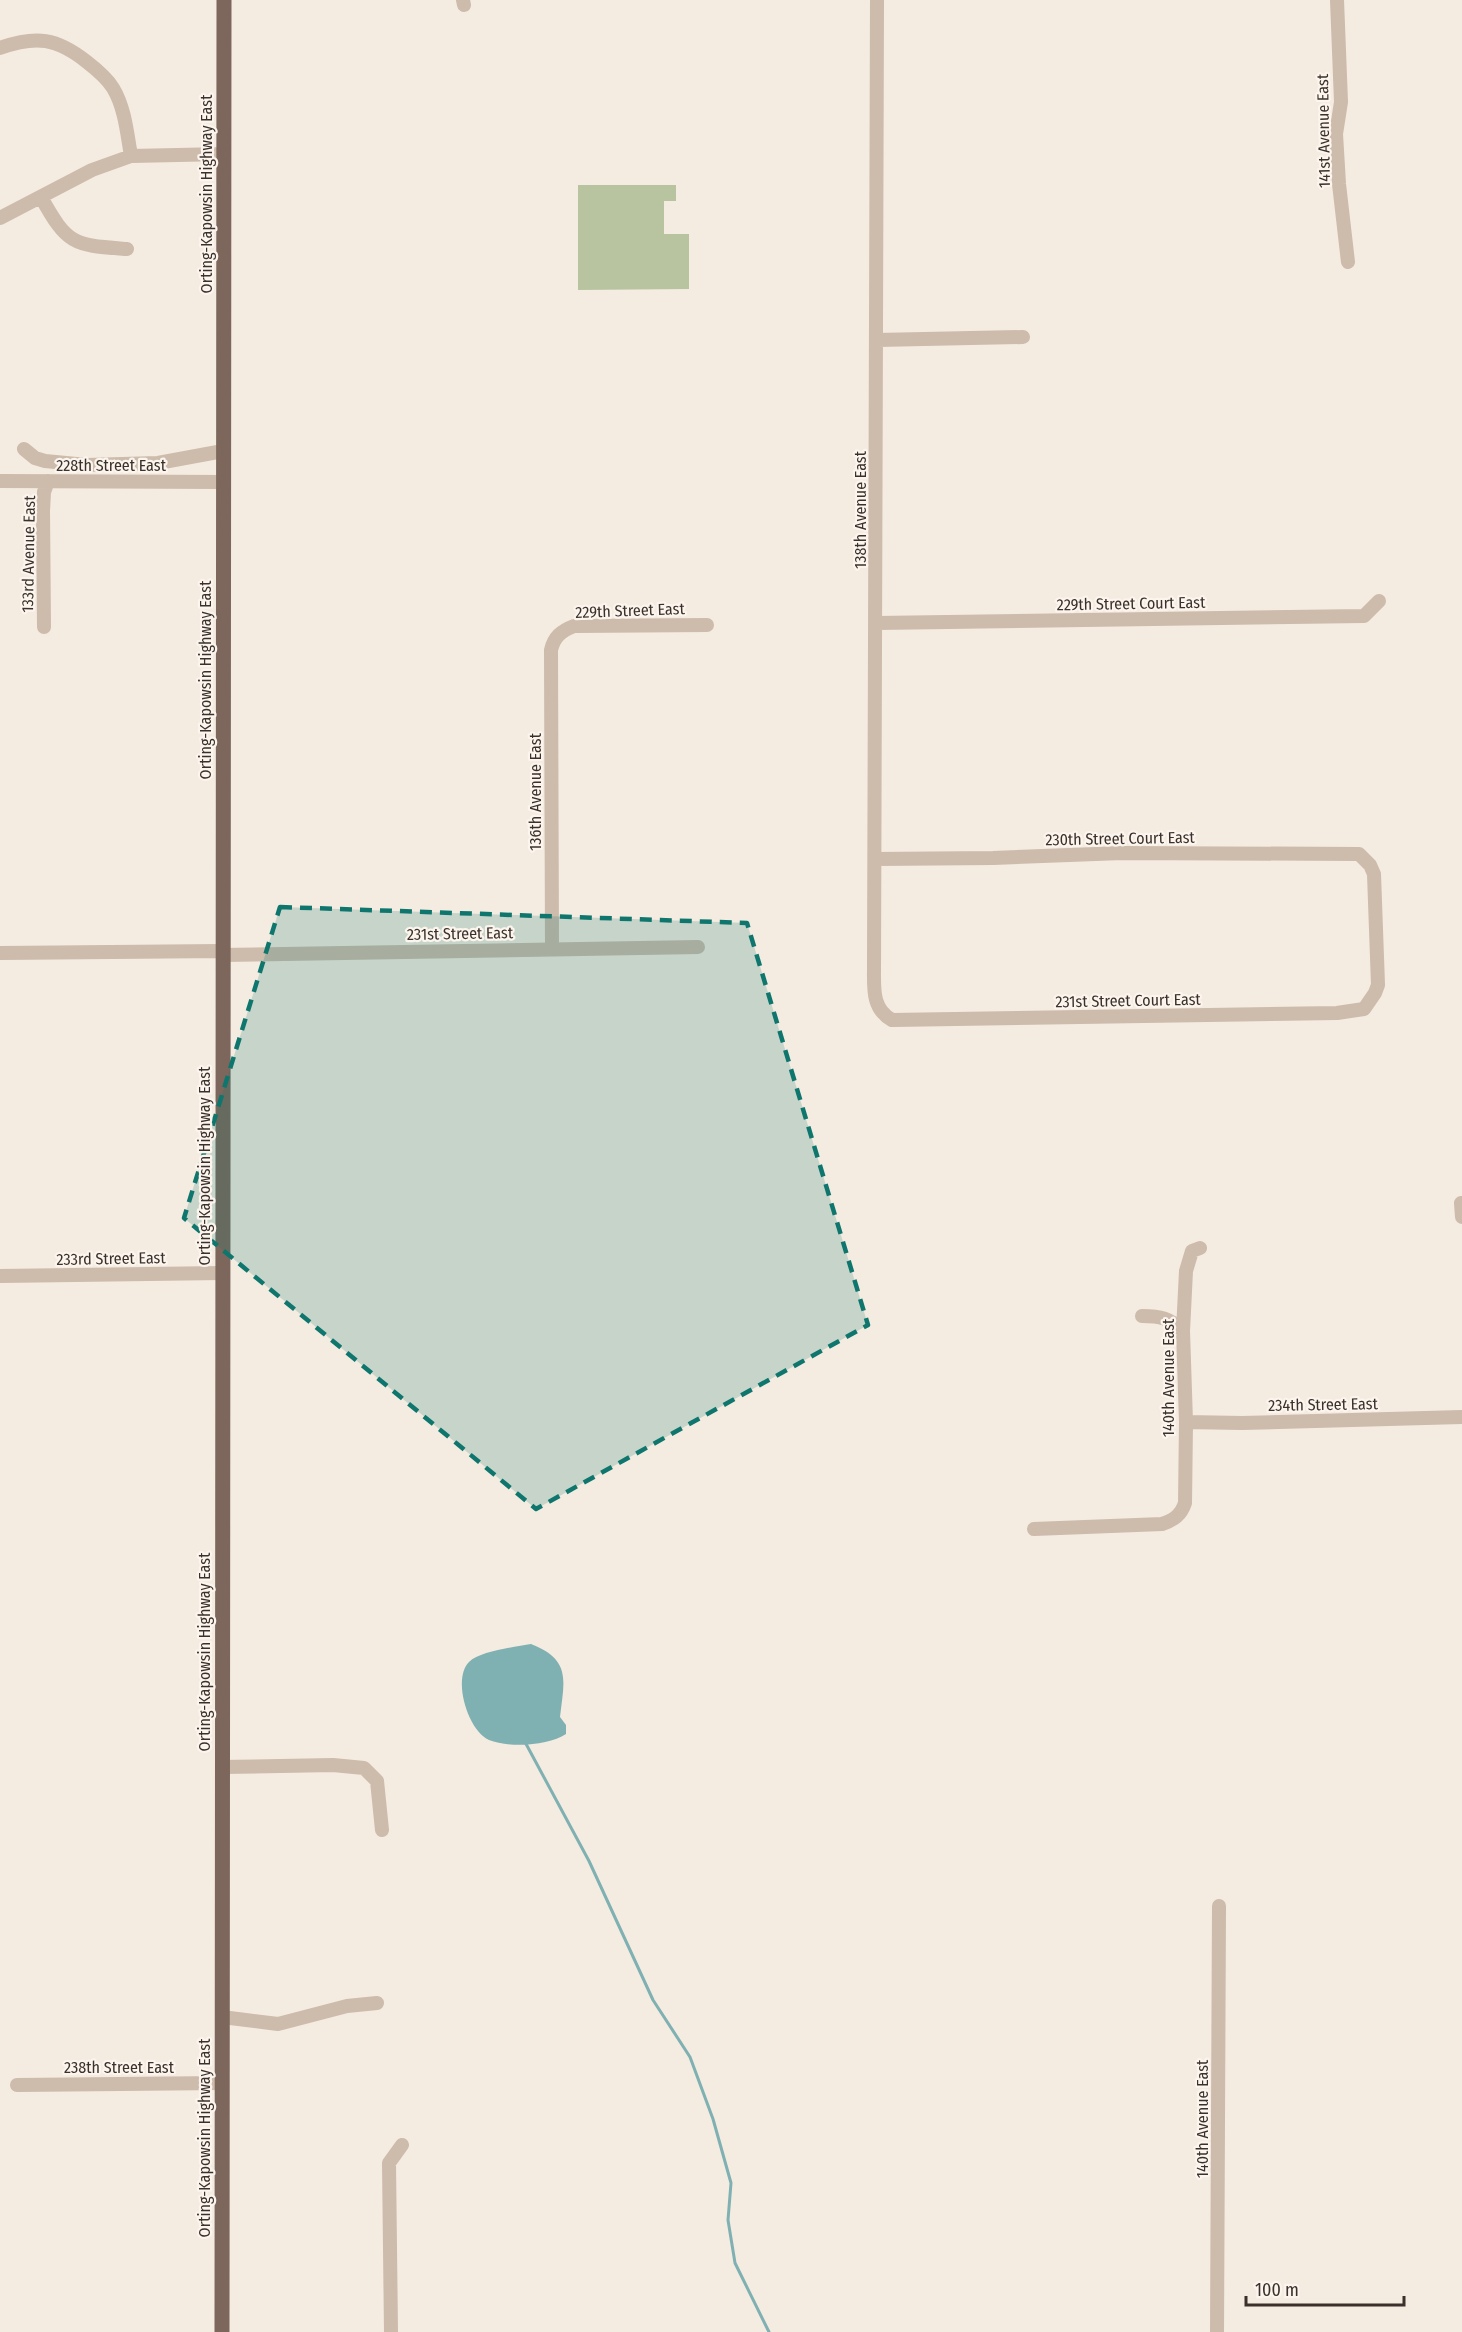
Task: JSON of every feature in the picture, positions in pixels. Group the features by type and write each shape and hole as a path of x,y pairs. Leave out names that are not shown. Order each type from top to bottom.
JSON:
{"main road":[{"name":"Orting-Kapowsin Highway East","path":"222,2332 224,0"}],"street":[{"name":"138th Avenue East","path":"877,0 877,623 874,992 876,1002 885,1016"},
{"name":"141st Avenue East","path":"1337,0 1341,102 1336,134 1348,262"},
{"path":"0,48 30,40 47,40 66,47 93,67 108,81 119,102 131,156"},
{"path":"0,218 107,163 131,156 224,154"},
{"path":"41,197 66,236 88,245 128,249"},
{"path":"877,340 1023,337"},
{"path":"24,449 35,458 45,461 87,465 158,463 223,451"},
{"name":"228th Street East","path":"0,481 223,482"},
{"name":"133rd Avenue East","path":"44,627 43,522 44,492 48,482"},
{"name":"229th Street Court East","path":"877,623 1364,616 1379,601"},
{"name":"229th Street East","path":"556,637 574,626 707,625"},
{"name":"136th Avenue East","path":"552,948 551,650 556,637"},
{"name":"230th Street Court East","path":"875,859 1234,852 1353,853 1365,858 1374,874 1378,985 1370,1002"},
{"name":"231st Street East","path":"0,953 222,953 698,947"},
{"name":"231st Street Court East","path":"885,1016 892,1020 972,1020 1337,1012 1364,1009 1370,1002"},
{"name":"140th Avenue East","path":"1034,1529 1162,1524 1176,1518 1179,1514 1185,1503 1186,1422 1183,1331 1186,1271 1192,1251 1200,1248"},
{"name":"233rd Street East","path":"0,1276 222,1274"},
{"path":"1142,1316 1168,1318 1183,1331"},
{"name":"234th Street East","path":"1186,1422 1242,1423 1462,1417"},
{"path":"222,1767 333,1765 364,1768 377,1781 382,1830"},
{"name":"140th Avenue East","path":"1217,2332 1219,1906"},
{"path":"222,2017 278,2024 347,2006 377,2003"},
{"name":"238th Street East","path":"17,2085 222,2083"},
{"path":"391,2332 389,2163 402,2145"}],"highlighted area":[{"path":"280,907 747,923 868,1325 536,1509 184,1218"}],"green space":[{"path":"578,185 676,185 676,201 664,201 664,234 689,234 689,289 578,290"}],"water":[{"path":"531,1644 544,1650 559,1665 563,1682 560,1717 566,1725 566,1734 549,1741 517,1745 489,1740 481,1735 469,1716 462,1692 464,1670 469,1662 481,1655"}],"waterway":[{"path":"525,1742 589,1861 653,2000 690,2057 713,2119 731,2183 728,2220 735,2263 769,2332"}]}
